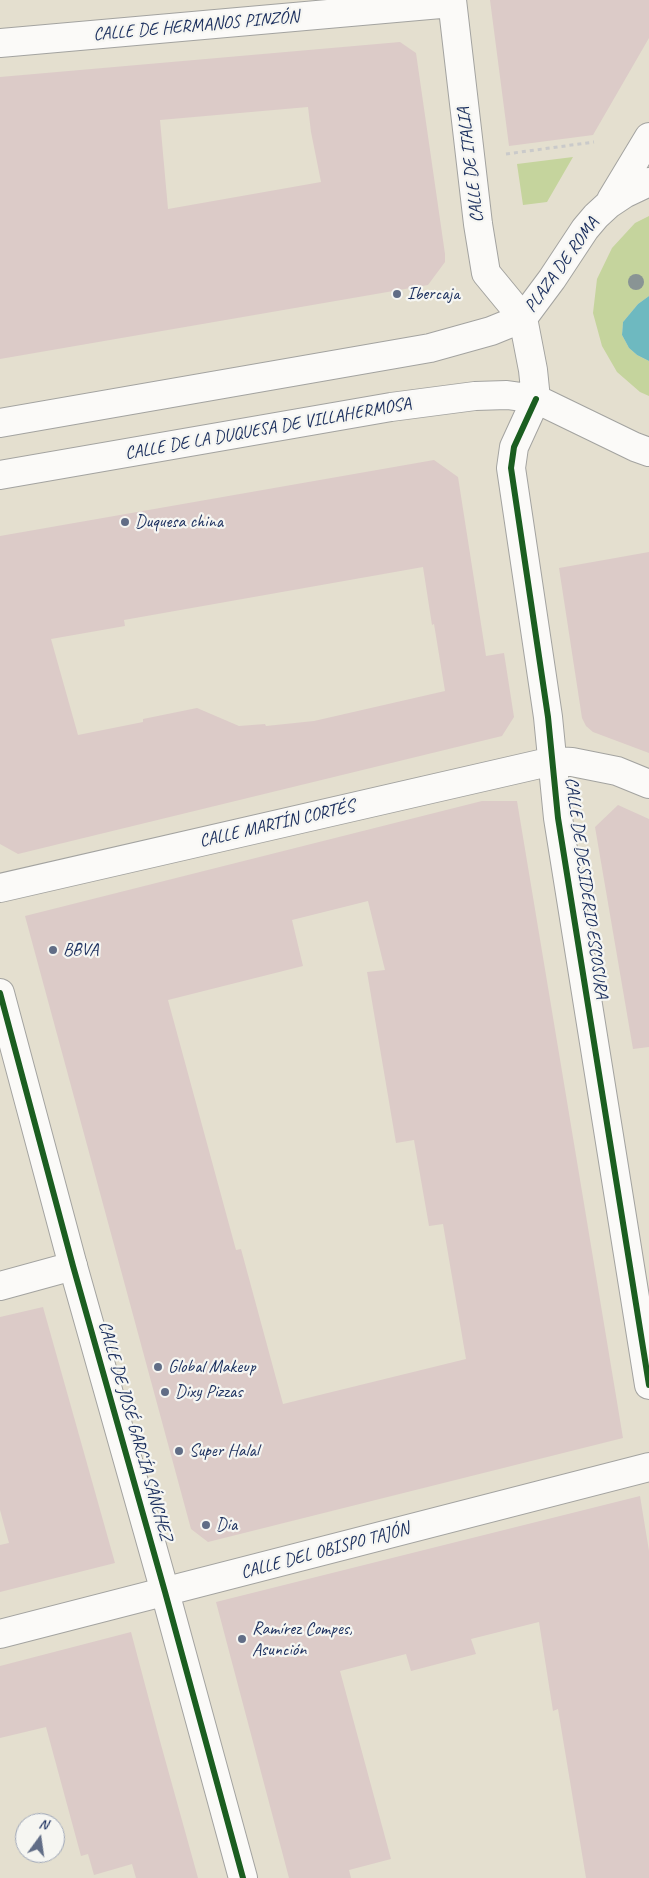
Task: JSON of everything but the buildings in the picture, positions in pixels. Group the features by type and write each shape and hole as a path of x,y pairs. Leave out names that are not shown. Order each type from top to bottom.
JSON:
{"street":[{"name":"CALLE DE HERMANOS PINZÓN","path":"0,43 452,2"},
{"name":"CALLE DE ITALIA","path":"452,2 478,224 486,273 523,318"},
{"path":"609,204 649,138"},
{"name":"PLAZA DE ROMA","path":"536,399 534,370 523,318 547,286 585,228 609,204 624,194 649,182"},
{"path":"0,423 430,348 491,331 523,318"},
{"name":"CALLE DE LA DUQUESA DE VILLAHERMOSA","path":"0,475 414,404 475,396 507,395 536,399"},
{"path":"536,399 649,452"},
{"name":"CALLE DE DESIDERIO ESCOSURA","path":"536,399 514,447 511,468 553,761 558,818 649,1384"},
{"name":"CALLE MARTÍN CORTÉS","path":"0,888 553,761 572,762 617,771 649,784"},
{"name":"CALLE DE JOSÉ GARCÍA SÁNCHEZ","path":"0,993 73,1266 243,1878"},
{"path":"0,1286 73,1266"},
{"name":"CALLE DEL OBISPO TAJÓN","path":"0,1634 649,1467"}],"path":[{"path":"506,154 594,142"}],"green space":[{"path":"573,157 547,202 523,205 517,164"},
{"path":"649,216 649,296 638,304 623,322 622,335 629,348 637,355 649,361 649,396 640,392 617,372 602,346 593,313 597,279 612,248 635,223"}],"water":[{"path":"649,296 649,361 637,355 629,348 622,335 623,322 638,304"}],"cycle path":[{"path":"536,399 514,447 511,468 548,717 558,818 649,1385"},
{"path":"0,993 73,1266 243,1878"}],"place":[{"name":"Ibercaja","path":"397,294"},
{"name":"Duquesa china","path":"125,522"},
{"name":"BBVA","path":"53,950"},
{"name":"Global Makeup","path":"158,1367"},
{"name":"Dixy Pizzas","path":"165,1392"},
{"name":"Super Halal","path":"179,1451"},
{"name":"Dia","path":"206,1525"},
{"name":"Ramírez Compes, Asunción","path":"242,1639"}]}
